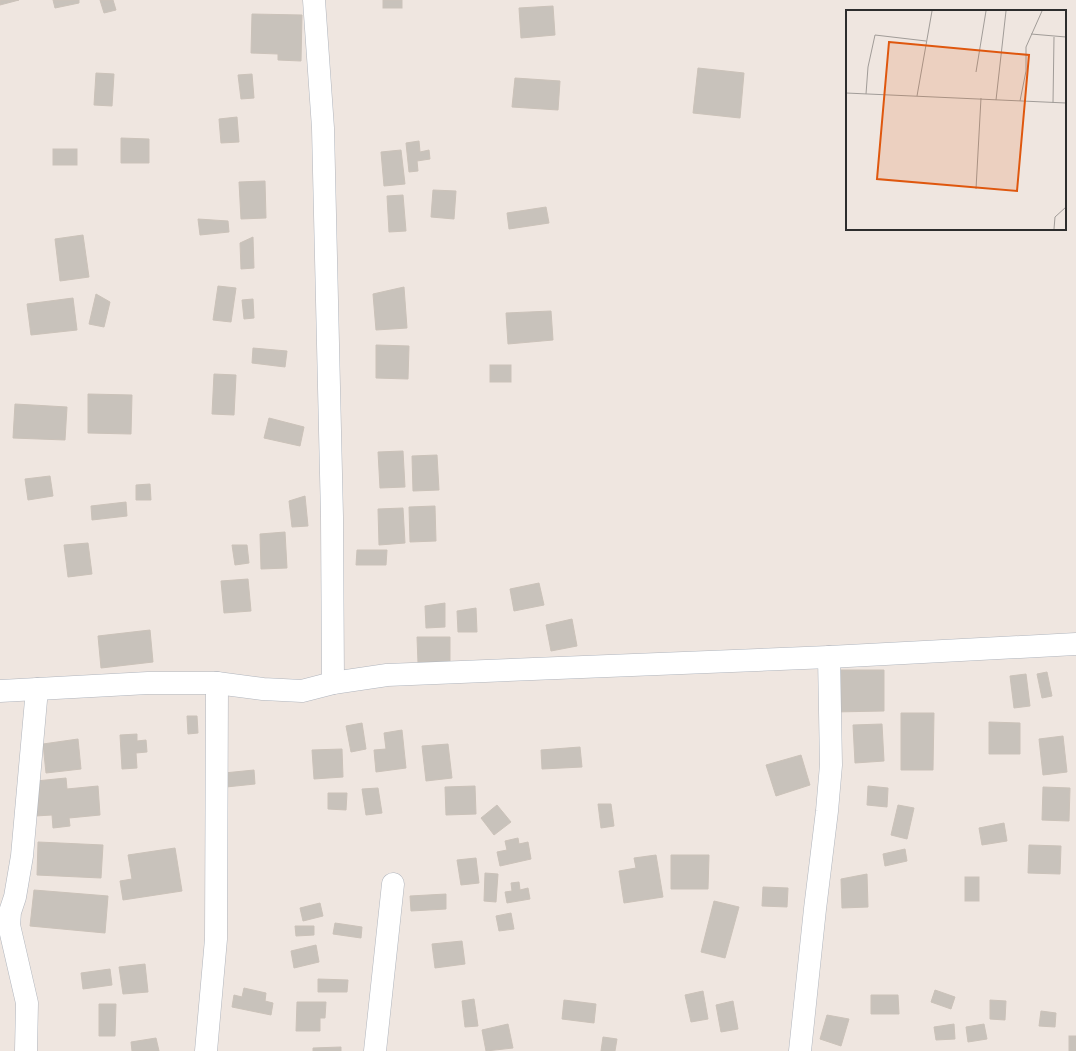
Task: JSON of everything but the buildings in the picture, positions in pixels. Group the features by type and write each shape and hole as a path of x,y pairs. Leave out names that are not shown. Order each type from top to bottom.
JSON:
{"street":[{"path":"314,0 323,128 332,509 333,683"},
{"path":"0,691 148,683 216,683 263,689 302,691 333,683 387,675 830,657 1076,644"},
{"path":"800,1051 815,909 828,811 831,765 830,657"},
{"path":"206,1051 216,939 216,683"},
{"path":"26,1051 27,1003 9,925 10,912 22,856 37,689"},
{"path":"375,1051 393,884"}]}
